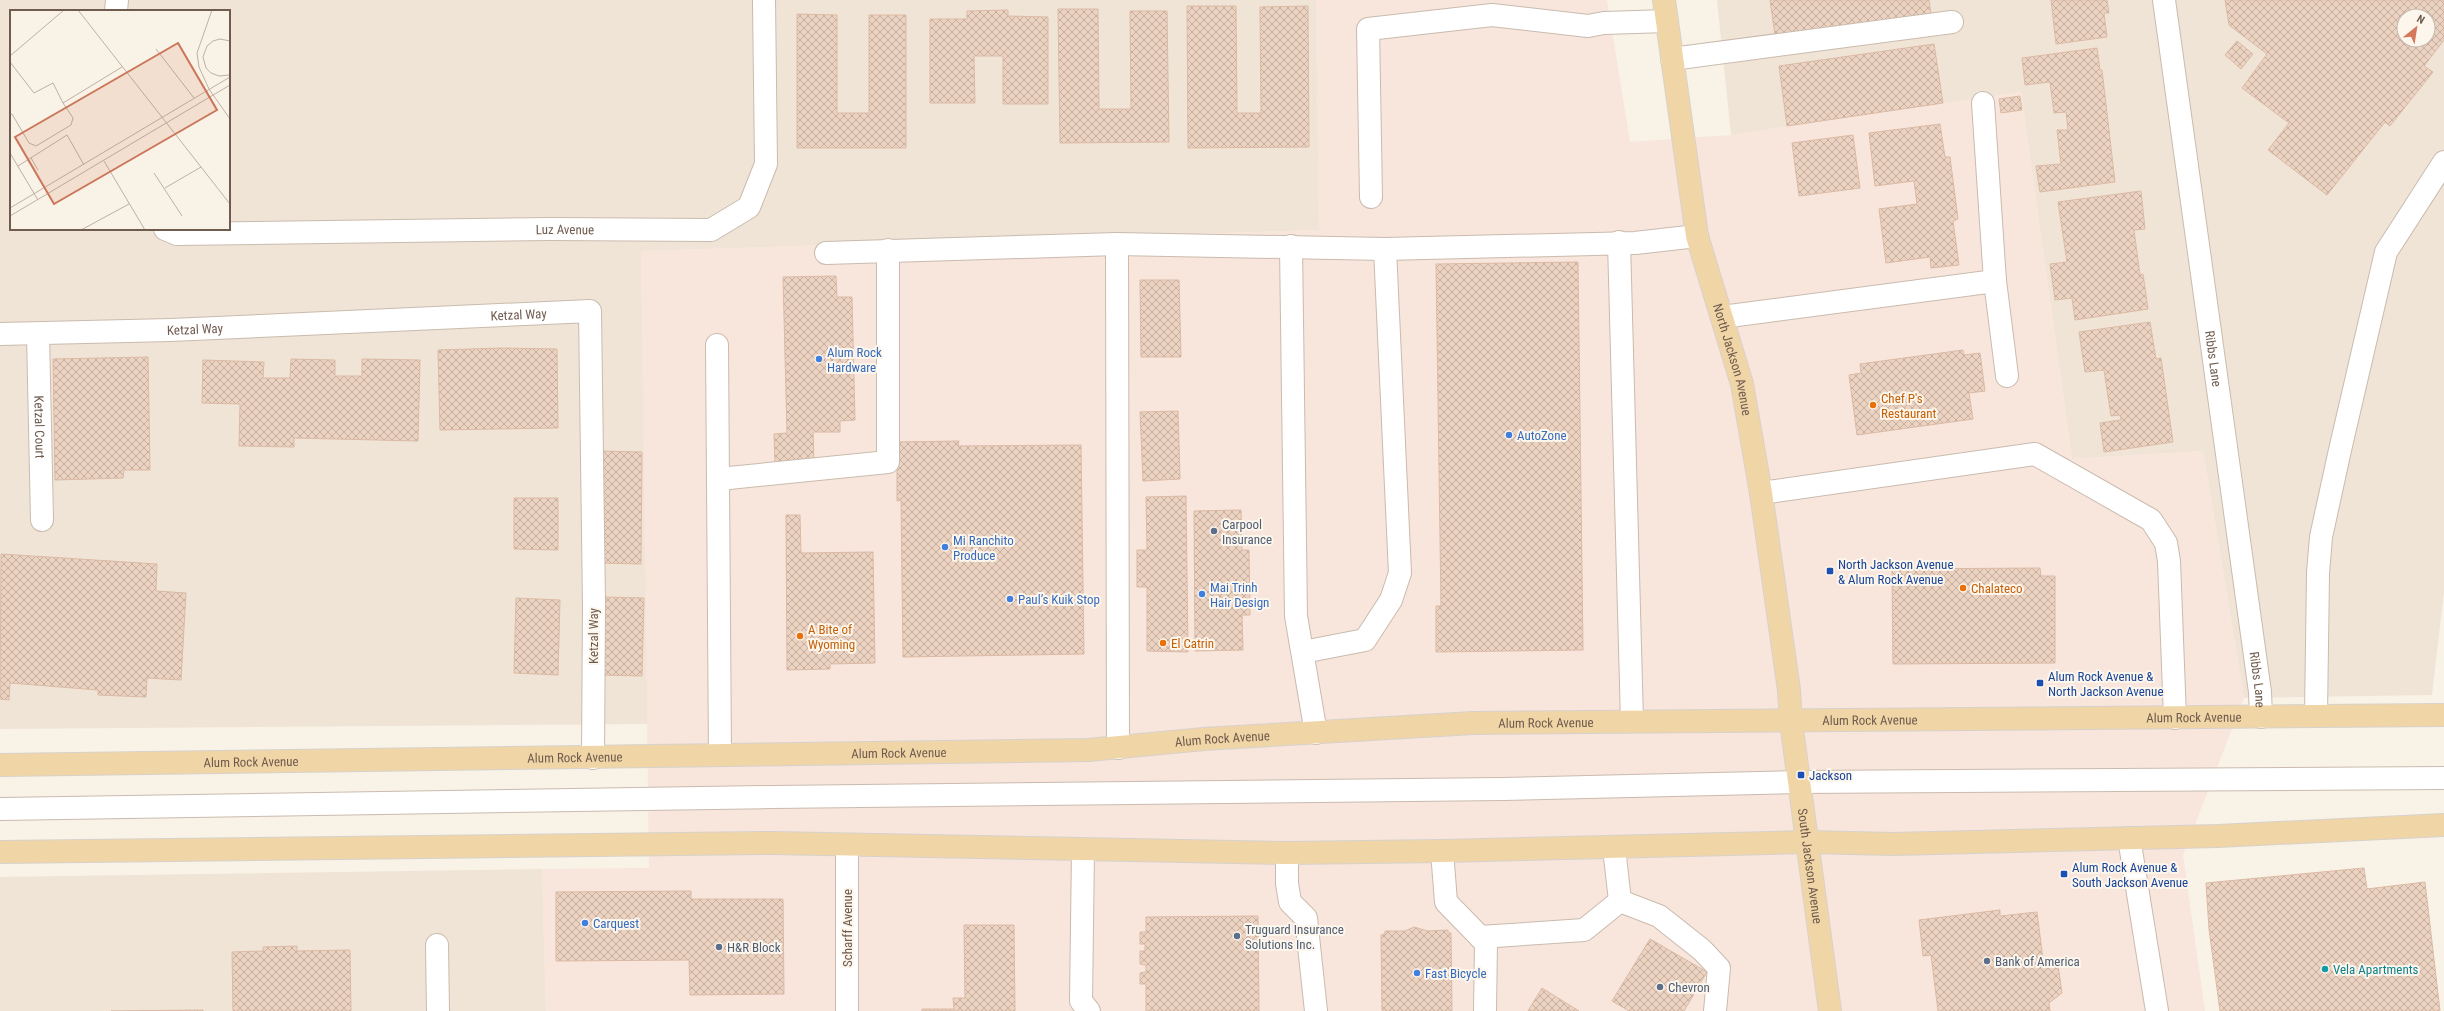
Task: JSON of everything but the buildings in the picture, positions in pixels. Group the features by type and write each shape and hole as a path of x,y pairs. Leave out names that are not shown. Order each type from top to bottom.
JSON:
{"main road":[{"name":"North Jackson Avenue","path":"1666,10 1697,236 1742,384 1761,493 1789,690 1791,722"},
{"name":"Alum Rock Avenue","path":"0,766 593,758 1118,748 1204,739 1473,723 1791,722 2444,715"},
{"name":"South Jackson Avenue","path":"1791,722 1830,1011"},
{"path":"0,852 772,843 1287,853 1614,848 1807,842 1894,844 2218,836 2444,825"}],"street":[{"name":"Luz Avenue","path":"167,230 177,234 550,228 711,230 749,207 766,164 764,0"},
{"name":"Ribbs Lane","path":"2164,0 2259,684 2261,717"},
{"path":"1371,197 1368,29 1492,15 1588,26 1666,10"},
{"path":"1672,59 1952,22"},
{"path":"1983,103 1995,281 2007,376"},
{"path":"2316,716 2318,566 2321,537 2340,450 2386,252 2444,162"},
{"path":"826,253 1118,244 1291,246 1385,249 1619,242 1635,243 1697,236"},
{"path":"1619,242 1632,722"},
{"path":"1118,244 1118,748"},
{"path":"1291,246 1296,616 1316,733"},
{"path":"1303,652 1364,640 1391,600 1400,573 1385,249"},
{"path":"719,479 888,462 888,250"},
{"path":"1722,317 1995,281"},
{"name":"Ketzal Way","path":"0,334 38,334 590,312 594,605 593,758"},
{"name":"Ketzal Court","path":"38,334 42,520"},
{"path":"717,345 720,755"},
{"path":"1761,493 2035,454 2152,520 2166,543 2169,561 2175,718"},
{"path":"0,809 748,797 1503,788 1799,782 2444,778"},
{"path":"2129,838 2156,1011"},
{"name":"Scharff Avenue","path":"847,845 847,1011"},
{"path":"1614,848 1620,901"},
{"path":"1083,850 1081,1001 1089,1011"},
{"path":"1442,851 1446,902 1486,943 1485,1011"},
{"path":"1287,853 1287,883 1290,902 1306,918 1316,1011"},
{"path":"1480,937 1584,930 1620,901"},
{"path":"1620,901 1659,916 1702,950 1719,968 1715,1011"},
{"path":"437,945 438,1011"}],"shaded area":[{"path":"0,0 1316,0 1319,230 641,251 649,724 0,729"},
{"path":"1316,0 1607,0 1630,142 1731,135 2021,92 2072,459 2203,451 2244,698 2183,855 2205,1011 546,1011 542,869 649,868 641,251 1319,230"},
{"path":"1717,0 2444,0 2444,591 2432,695 2244,698 2203,451 2072,459 2021,92 1731,135"},
{"path":"542,869 546,1011 0,1011 0,877"}],"place":[{"name":"Alum Rock Hardware","path":"819,359"},
{"name":"Chef P's Restaurant","path":"1873,405"},
{"name":"AutoZone","path":"1509,435"},
{"name":"Carpool Insurance","path":"1214,531"},
{"name":"Mi Ranchito Produce","path":"945,547"},
{"name":"North Jackson Avenue & Alum Rock Avenue","path":"1830,571"},
{"name":"Chalateco","path":"1963,588"},
{"name":"Mai Trinh Hair Design","path":"1202,594"},
{"name":"Paul’s Kuik Stop","path":"1010,599"},
{"name":"A Bite of Wyoming","path":"800,636"},
{"name":"El Catrin","path":"1163,643"},
{"name":"Alum Rock Avenue & North Jackson Avenue","path":"2040,683"},
{"name":"Jackson","path":"1801,775"},
{"name":"Alum Rock Avenue & South Jackson Avenue","path":"2064,874"},
{"name":"Carquest","path":"585,923"},
{"name":"Truguard Insurance Solutions Inc.","path":"1237,936"},
{"name":"H&R Block","path":"719,947"},
{"name":"Bank of America","path":"1987,961"},
{"name":"Vela Apartments","path":"2325,969"},
{"name":"Fast Bicycle","path":"1417,973"},
{"name":"Chevron","path":"1660,987"}]}
